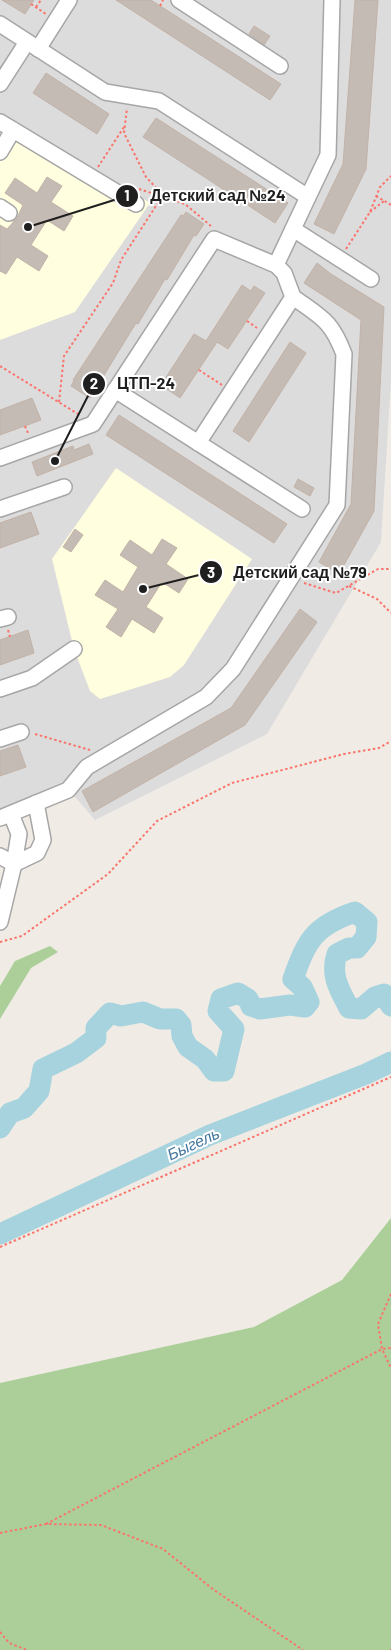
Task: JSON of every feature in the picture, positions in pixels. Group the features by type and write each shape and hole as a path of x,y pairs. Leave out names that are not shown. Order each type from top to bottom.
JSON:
{"lane":[{"path":"0,84 56,20 69,0"},
{"path":"179,0 280,66"},
{"path":"276,265 328,155 332,0"},
{"path":"0,24 105,92 160,101 308,197"},
{"path":"0,152 7,126 98,172 136,204"},
{"path":"293,229 371,279"},
{"path":"0,458 93,424 214,239 276,265 284,273 294,297 324,319 335,331 344,354 337,505 233,669 206,698 87,767 68,790 6,816 19,834 0,922"},
{"path":"198,443 294,297"},
{"path":"115,390 302,509"},
{"path":"0,509 64,486"},
{"path":"0,689 32,678 74,649"},
{"path":"0,739 21,732"},
{"path":"14,864 37,853 43,840 36,803"},
{"path":"0,856 14,864"}],"path":[{"path":"36,7 40,0"},
{"path":"160,6 163,0"},
{"path":"31,4 56,20"},
{"path":"128,96 124,133 146,177 163,195"},
{"path":"98,172 125,125"},
{"path":"340,259 370,212 380,187 391,176"},
{"path":"136,188 163,195 185,204 207,220 215,231 214,239"},
{"path":"59,402 64,356 113,284 121,260 163,195"},
{"path":"376,196 391,205"},
{"path":"370,212 384,201"},
{"path":"0,366 93,424"},
{"path":"198,370 232,392"},
{"path":"290,578 336,593 378,569 391,568"},
{"path":"349,586 377,599 391,613"},
{"path":"21,732 61,740 107,755"},
{"path":"0,942 22,936 108,874 157,820 232,783 344,754 379,748 391,741"},
{"path":"0,1247 391,1077"},
{"path":"391,1294 378,1324 382,1349 391,1368"},
{"path":"46,1524 382,1349 391,1348"},
{"path":"0,1533 46,1524 101,1526 163,1549 214,1590 303,1650"},
{"path":"0,1632 9,1643 27,1650"}],"shaded area":[{"path":"0,0 391,0 391,381 381,542 267,734 95,820 63,783 0,809"},
{"path":"8,119 150,203 75,312 0,340 0,131"},
{"path":"116,468 252,559 184,665 170,677 100,699 90,691 74,649 52,559"}],"green space":[{"path":"50,946 58,952 31,968 0,1019 0,986 15,961"},
{"path":"391,1218 391,1650 0,1650 0,1383 254,1327 342,1280"}],"building":[{"path":"2,0 34,0 25,14"},
{"path":"116,0 151,0 281,84 270,100"},
{"path":"355,0 378,0 366,169 334,234 314,224 343,164"},
{"path":"254,26 270,36 264,45 249,34"},
{"path":"46,73 109,114 97,134 33,93"},
{"path":"156,118 288,203 275,223 143,137"},
{"path":"47,177 62,186 51,202 73,216 64,231 47,220 31,245 48,256 39,271 17,257 6,274 0,271 0,225 7,229 17,218 23,205 5,193 15,178 37,193"},
{"path":"186,212 204,224 196,236 194,235 138,324 136,323 90,398 71,386 73,380 181,215 183,216"},
{"path":"317,263 331,274 384,307 374,511 339,574 319,562 351,504 361,320 304,283"},
{"path":"242,285 251,291 254,286 265,293 228,349 217,342 180,398 161,385 194,334 206,341"},
{"path":"290,342 306,353 249,442 233,431"},
{"path":"32,398 41,420 0,435 0,410"},
{"path":"119,415 287,524 274,543 106,435"},
{"path":"89,444 93,454 37,476 32,462 73,446 74,450"},
{"path":"298,479 314,488 310,496 294,487"},
{"path":"31,512 39,534 0,548 0,523"},
{"path":"75,529 83,535 71,552 63,547"},
{"path":"162,539 177,548 166,564 188,579 179,593 162,582 146,607 163,618 154,633 132,619 121,637 106,627 118,609 95,595 105,580 123,592 138,567 120,555 130,540 152,555"},
{"path":"300,609 317,622 245,725 93,812 82,791 231,708"},
{"path":"28,630 34,653 0,665 0,640"},
{"path":"18,745 26,767 0,776 0,751"}],"waterway":[{"name":"Быгель","path":"0,1128 10,1113 24,1108 39,1091 43,1069 76,1053 96,1038 96,1028 110,1013 121,1016 143,1012 160,1019 176,1019 181,1025 182,1036 188,1047 205,1059 214,1071 224,1071 234,1029 218,1011 221,999 238,993 248,999 251,1006 260,1009 290,1005 305,1007 309,1002 302,987 293,979 308,944 321,929 341,917 355,912 367,922 366,937 357,948 349,948 337,954 335,975 339,988 349,1008 361,1009 375,997 384,994 391,1006"},
{"name":"Быгель","path":"0,1234 210,1135 366,1074 391,1062"}],"place":[{"name":"Детский сад №24","path":"28,227"},
{"name":"ЦТП-24","path":"55,461"},
{"name":"Детский сад №79","path":"143,589"}]}
